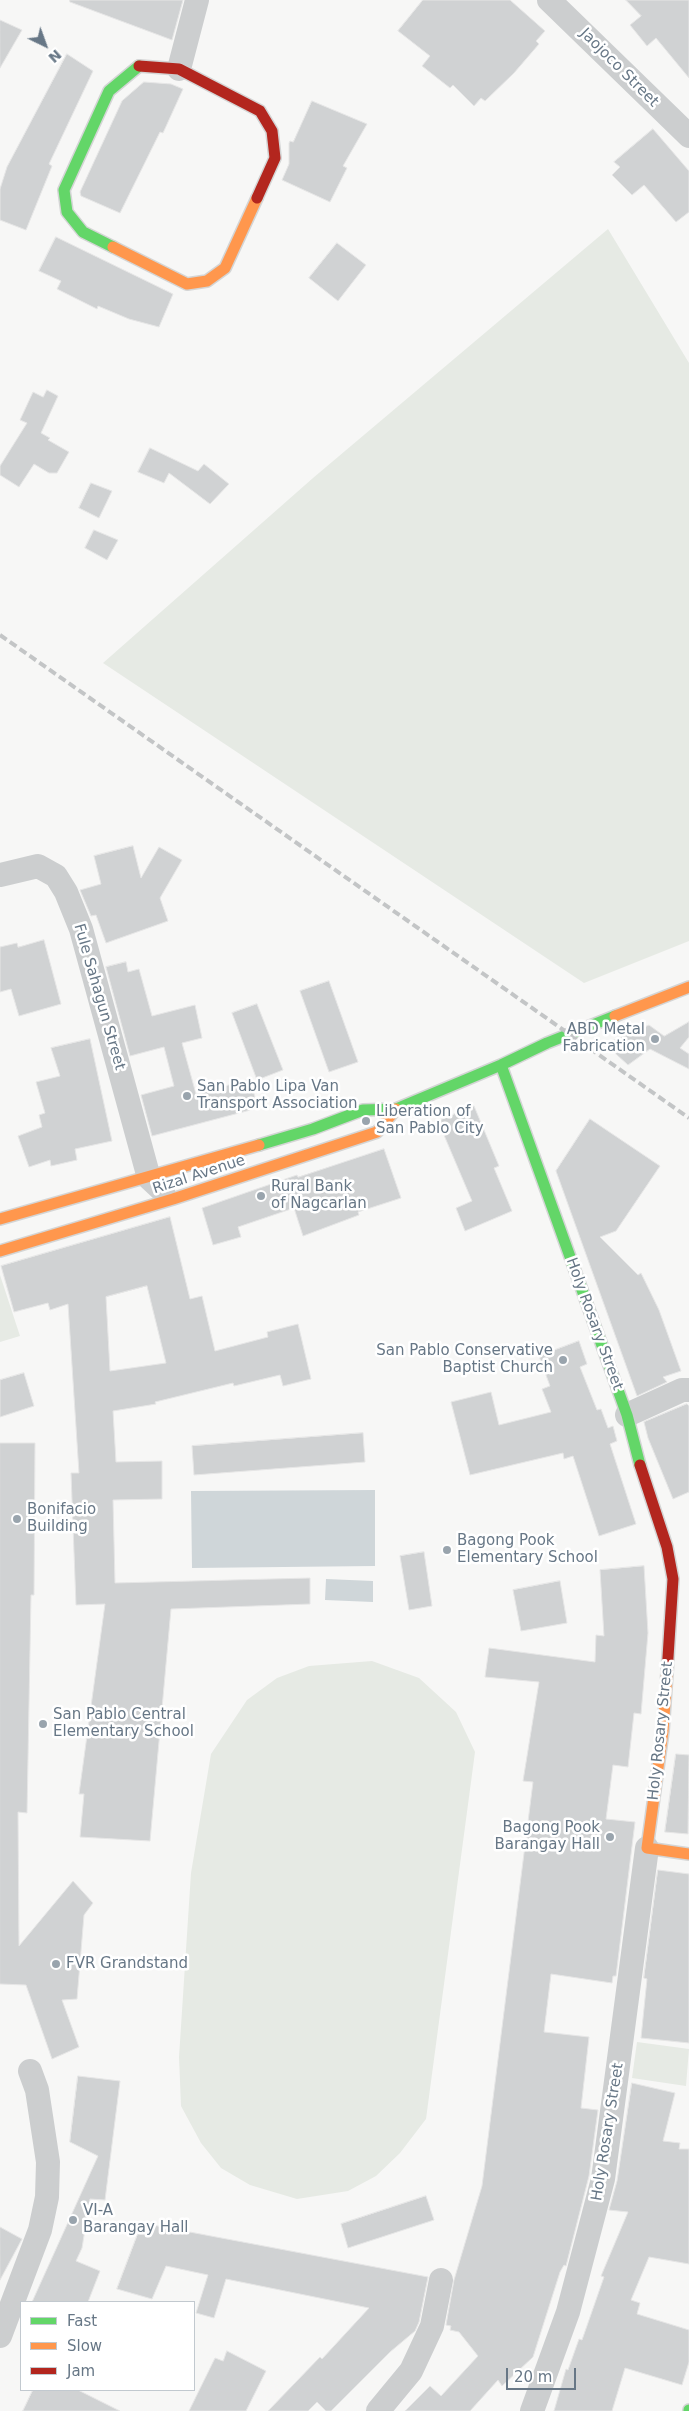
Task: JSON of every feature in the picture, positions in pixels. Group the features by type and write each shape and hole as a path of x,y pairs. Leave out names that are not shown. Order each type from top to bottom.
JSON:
{"street":[{"path":"179,69 198,0"},
{"name":"Jaojoco Street","path":"549,0 689,136"},
{"path":"139,66 179,69 260,111 272,132 274,158 225,268 207,281 187,284 83,232 67,212 64,190 109,91 122,78 139,66"},
{"name":"Fule Sahagun Street","path":"0,875 38,866 56,876 66,892 81,930 149,1178"},
{"name":"Rizal Avenue","path":"1,1218 149,1178 313,1129 363,1110 396,1109 547,1043 689,987"},
{"name":"Holy Rosary Street","path":"502,1064 627,1415 632,1439 667,1547 674,1579 663,1731 603,2179 568,2312 532,2411"},
{"name":"Rizal Avenue","path":"5,1250 173,1199 377,1132 396,1109"},
{"path":"149,1178 173,1199"},
{"path":"1,1218 5,1250"},
{"path":"627,1415 682,1390 689,1390"},
{"path":"647,1848 689,1854"},
{"path":"0,2336 40,2230 47,2196 48,2162 37,2090 30,2071"},
{"path":"378,2411 411,2371 432,2326 441,2280"}],"shaded area":[{"path":"608,229 689,363 689,941 584,983 103,663 313,478"},
{"path":"0,1275 20,1336 0,1342"},
{"path":"375,1490 375,1566 192,1568 191,1491"},
{"path":"326,1579 373,1581 373,1602 325,1600"},
{"path":"372,1661 419,1678 456,1712 475,1752 426,2119 400,2153 376,2176 348,2191 297,2199 250,2185 221,2168 201,2143 181,2106 179,2057 191,1873 211,1754 247,1700 277,1678 309,1666"},
{"path":"637,2042 689,2049 686,2086 632,2078"}],"building":[{"path":"70,0 183,0 172,40 70,2"},
{"path":"423,0 510,0 545,31 536,41 539,44 514,73 485,101 481,98 474,106 453,85 450,88 422,66 430,56 398,31"},
{"path":"626,0 689,0 689,78 656,38 647,46 630,25 641,16"},
{"path":"0,20 22,30 0,68"},
{"path":"67,54 93,71 49,164 52,166 26,230 0,220 0,189 7,167"},
{"path":"144,82 171,84 183,89 163,133 160,132 120,213 81,196 80,192 122,101"},
{"path":"312,101 367,124 343,166 347,168 330,202 282,180 289,164 289,143 290,141 293,142"},
{"path":"653,129 689,171 689,212 676,222 644,185 632,195 612,175 620,167 614,162"},
{"path":"56,237 173,294 159,327 129,319 98,306 97,309 57,289 61,281 39,271"},
{"path":"337,243 366,265 338,301 309,278"},
{"path":"47,390 58,396 41,433 50,438 48,440 69,452 57,473 49,473 34,464 19,487 0,475 0,466 27,423 20,420 33,392 43,397"},
{"path":"150,448 198,471 204,464 229,484 210,504 169,473 164,483 138,472"},
{"path":"91,483 112,491 99,518 79,508"},
{"path":"94,530 118,540 107,560 85,548"},
{"path":"133,846 141,878 159,847 182,860 160,898 168,921 106,943 96,915 91,916 80,890 101,884 94,856"},
{"path":"44,940 61,1004 19,1016 11,989 0,992 0,947 17,943 18,947"},
{"path":"126,962 128,972 139,969 152,1016 195,1005 202,1038 182,1043 196,1094 250,1079 258,1108 152,1136 141,1095 174,1086 164,1047 130,1056 106,967"},
{"path":"329,981 358,1062 329,1072 300,991"},
{"path":"257,1004 283,1070 257,1080 232,1013"},
{"path":"689,1022 689,1037 680,1048 689,1054 689,1069 650,1049 628,1065 605,1044 649,1025 664,1036"},
{"path":"90,1039 112,1141 75,1149 77,1160 51,1166 50,1160 29,1167 18,1136 42,1127 39,1115 45,1113 36,1082 60,1076 51,1048"},
{"path":"474,1106 499,1166 494,1168 512,1211 465,1231 456,1208 472,1201 438,1121"},
{"path":"590,1119 660,1166 616,1231 600,1237 638,1275 641,1273 659,1310 681,1371 663,1377 667,1382 637,1396 556,1171"},
{"path":"384,1149 401,1198 358,1212 359,1215 303,1236 294,1208 238,1227 241,1237 213,1245 202,1208 297,1175 298,1177"},
{"path":"170,1217 190,1299 202,1296 215,1351 268,1337 267,1332 298,1324 311,1379 283,1386 280,1375 234,1386 233,1383 155,1402 156,1404 113,1411 116,1462 162,1461 162,1499 113,1500 115,1583 310,1578 310,1604 171,1609 150,1841 80,1837 84,1794 79,1794 105,1604 76,1605 71,1473 79,1473 68,1304 50,1310 48,1303 14,1312 1,1266","holes":["147,1286 166,1363 110,1371 106,1297"]},
{"path":"579,1341 587,1364 580,1367 597,1410 601,1409 608,1428 613,1426 617,1441 610,1444 636,1524 599,1536 573,1456 564,1459 563,1453 470,1475 451,1402 491,1392 499,1425 551,1412 542,1389 550,1386 539,1356"},
{"path":"24,1373 34,1406 0,1417 0,1380"},
{"path":"687,1404 689,1406 689,1492 673,1499 648,1438 644,1422"},
{"path":"363,1433 365,1462 194,1475 192,1446"},
{"path":"0,1443 35,1443 34,1595 31,1595 27,1813 18,1812 19,1946 73,1881 93,1903 84,1915 77,1999 62,2000 79,2047 52,2059 26,1985 0,1984"},
{"path":"424,1552 432,1606 409,1610 400,1556"},
{"path":"644,1566 648,1633 641,1714 634,1713 628,1767 613,1765 606,1819 635,1822 616,1976 613,1976 612,1983 551,1974 544,2032 589,2037 581,2108 598,2110 589,2176 566,2266 564,2265 560,2272 533,2357 502,2386 498,2380 470,2411 405,2411 430,2386 441,2396 478,2356 459,2332 450,2330 451,2326 446,2325 454,2280 482,2186 533,1782 523,1781 539,1682 485,1677 489,1648 595,1662 596,1635 604,1636 600,1570"},
{"path":"560,1581 567,1623 521,1631 513,1590"},
{"path":"676,1754 689,1755 688,1834 665,1832"},
{"path":"658,1870 689,1874 689,2043 641,2038 647,1979 644,1978"},
{"path":"78,2076 120,2081 105,2200 90,2199 82,2248 76,2261 100,2271 88,2301 32,2301 98,2156 70,2142"},
{"path":"632,2083 675,2093 663,2141 680,2143 679,2149 689,2149 689,2264 649,2257 631,2300 640,2303 637,2314 689,2330 689,2362 682,2385 625,2368 612,2411 554,2411 566,2369 568,2370 579,2339 582,2340 604,2277 601,2276 628,2212 609,2210 617,2181"},
{"path":"426,2196 434,2220 348,2248 341,2224"},
{"path":"142,2223 428,2277 419,2322 415,2331 390,2352 331,2411 326,2411 317,2402 308,2411 268,2411 320,2357 322,2359 369,2308 226,2279 214,2318 196,2313 208,2275 166,2266 152,2299 117,2289"},
{"path":"0,2227 22,2239 0,2280"},
{"path":"227,2351 266,2371 246,2411 189,2411 215,2358 223,2361"},
{"path":"33,2391 80,2391 120,2411 23,2411"}],"railway":[{"path":"0,635 689,1118"}],"traffic: fast":[{"path":"113,247 83,232 67,212 64,190 109,91 139,66"},
{"path":"259,1145 313,1129 363,1110 396,1109 501,1065 547,1043 615,1016"},
{"path":"501,1065 627,1415 640,1465"}],"traffic: slow":[{"path":"113,247 187,284 207,281 225,268 257,198"},
{"path":"615,1016 689,987"},
{"path":"0,1251 173,1199 377,1132 396,1109"},
{"path":"0,1219 259,1145"},
{"path":"667,1673 663,1731 647,1848 689,1854"}],"traffic: jam":[{"path":"139,66 179,69 260,111 272,131 275,158 257,198"},
{"path":"640,1465 667,1547 673,1579 667,1673"}],"place":[{"name":"ABD Metal Fabrication","path":"655,1039"},
{"name":"San Pablo Lipa Van Transport Association","path":"187,1096"},
{"name":"Liberation of San Pablo City","path":"366,1121"},
{"name":"Rural Bank of Nagcarlan","path":"261,1196"},
{"name":"San Pablo Conservative Baptist Church","path":"563,1360"},
{"name":"Bonifacio Building","path":"17,1519"},
{"name":"Bagong Pook Elementary School","path":"447,1550"},
{"name":"San Pablo Central Elementary School","path":"43,1724"},
{"name":"Bagong Pook Barangay Hall","path":"610,1837"},
{"name":"FVR Grandstand","path":"56,1964"},
{"name":"VI-A Barangay Hall","path":"73,2220"}]}
